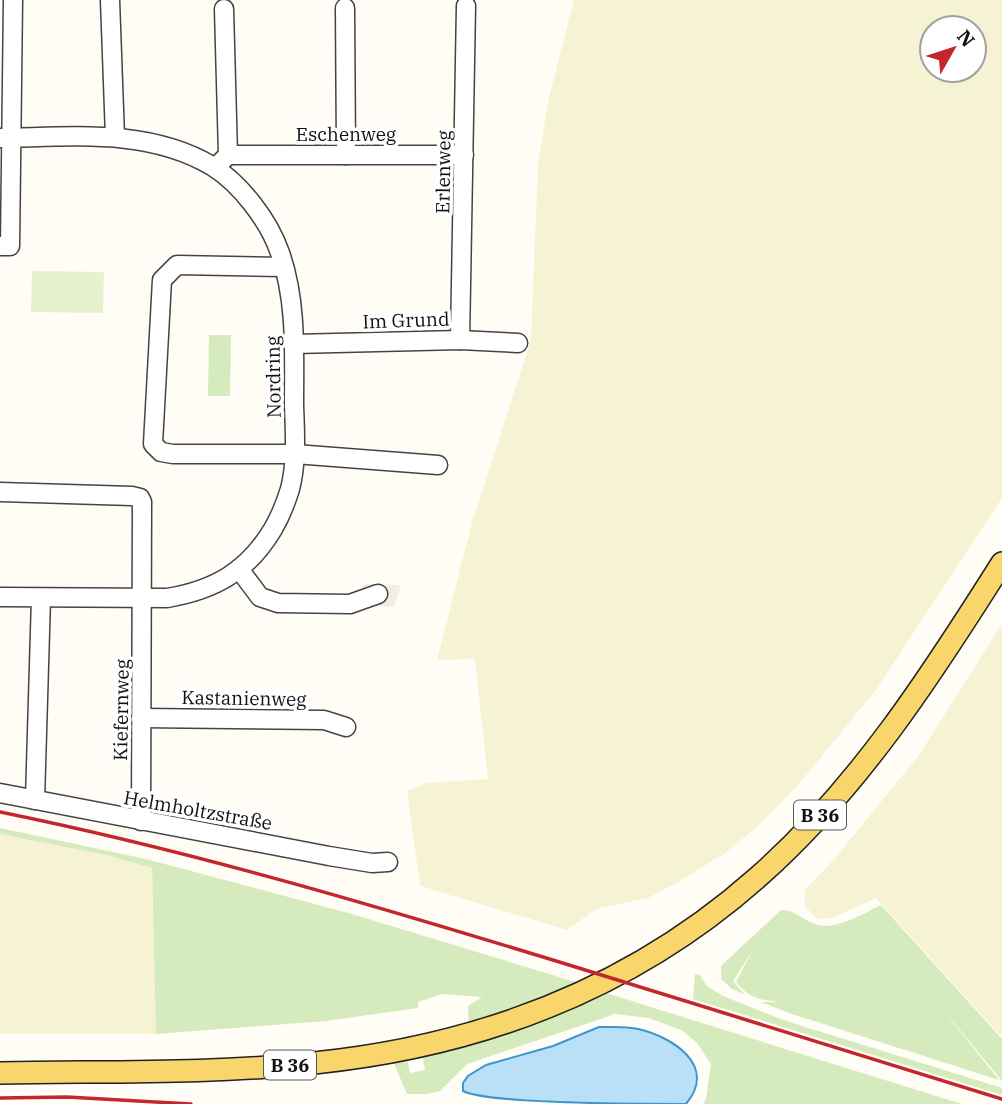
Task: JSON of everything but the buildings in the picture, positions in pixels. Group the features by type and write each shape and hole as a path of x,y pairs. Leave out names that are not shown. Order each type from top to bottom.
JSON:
{"main road":[{"name":"B 36","path":"0,1073 212,1070 315,1063 401,1050 487,1030 571,999 626,972 713,915 759,877 803,834 841,792 920,690 1002,563"}],"street":[{"path":"0,246 10,246 5,138 13,0"},
{"path":"110,0 115,137"},
{"name":"Erlenweg","path":"460,340 466,6"},
{"path":"345,8 346,155"},
{"path":"221,161 224,9"},
{"name":"Nordring","path":"0,597 143,599 193,594 211,588 239,569 260,548 274,528 290,489 295,454 294,344 290,293 284,267 279,251 261,217 221,161 136,139 5,138"},
{"name":"Eschenweg","path":"221,161 346,155 464,155"},
{"path":"284,267 177,265 162,280 153,444 160,452 173,454 295,454 438,465"},
{"name":"Im Grund","path":"294,344 460,340 518,343"},
{"name":"Kiefernweg","path":"0,492 140,498 143,599 141,821"},
{"path":"239,569 260,597 278,603 350,604 378,594"},
{"path":"35,800 41,598"},
{"name":"Kastanienweg","path":"141,718 324,720 346,727"},
{"name":"Helmholtzstraße","path":"0,793 362,861 388,862"}],"shaded area":[{"path":"574,0 1002,0 1002,498 876,690 799,784 757,827 725,853 680,881 648,898 596,909 567,930 420,886 407,791 426,783 488,779 475,659 437,660 472,523 531,340 538,164 549,97"},
{"path":"365,584 401,585 394,607 350,604"},
{"path":"1002,624 1002,1037 876,898 832,918 817,919 805,906 804,891 837,856 919,755"},
{"path":"0,834 106,855 152,868 156,1034 0,1034"}],"green space":[{"path":"32,271 104,272 103,313 31,312"},
{"path":"209,335 231,335 230,396 208,396"},
{"path":"0,828 146,859 352,914 579,983 469,1026 468,1006 482,997 442,994 418,1002 418,1008 326,1021 156,1034 152,868 106,855 0,834"},
{"path":"881,905 1002,1039 1002,1081 936,1001 999,1080 761,1002 775,1002 774,999 753,996 736,982 753,950 733,981 745,995 732,989 721,979 721,966 781,910 794,913 812,923 829,926 857,917"},
{"path":"695,974 700,975 707,986 723,996 783,1020 1002,1088 1002,1095 693,999"},
{"path":"606,993 962,1104 703,1104 711,1064 697,1043 683,1031 649,1018 615,1014 467,1064 440,1091 427,1094 407,1094 392,1059 407,1058 410,1073 425,1070 422,1054 549,1016"}],"water":[{"path":"599,1027 638,1029 677,1046 687,1055 697,1077 695,1090 686,1104 534,1101 503,1099 463,1091 463,1083 468,1076 486,1065 553,1046"}],"railway":[{"path":"0,812 147,845 365,904 1002,1099"},
{"path":"0,1098 67,1097 191,1104"}]}
